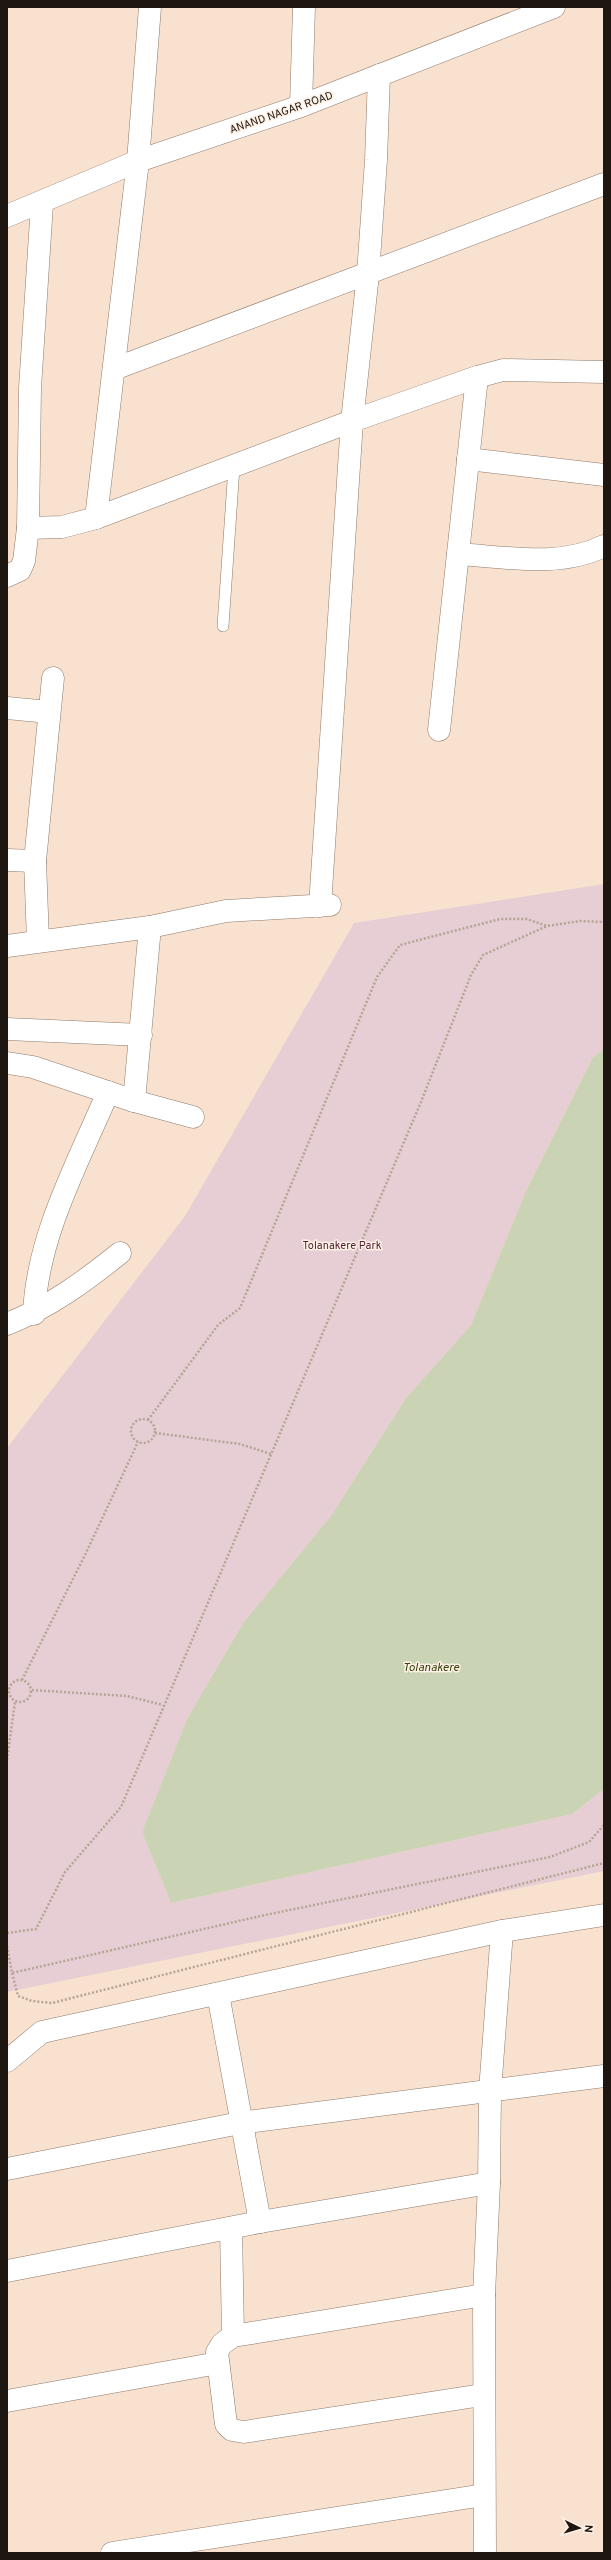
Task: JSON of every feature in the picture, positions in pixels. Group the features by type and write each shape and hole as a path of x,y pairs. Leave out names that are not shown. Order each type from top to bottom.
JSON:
{"street":[{"path":"96,518 138,161 150,7"},
{"path":"301,106 304,7"},
{"name":"ANAND NAGAR ROAD","path":"7,216 42,204 138,161 301,106 554,7"},
{"path":"7,946 150,927 226,911 325,905 352,422 368,274 379,75"},
{"path":"114,369 604,184"},
{"path":"7,576 20,570 24,561 28,528 30,388 42,204"},
{"path":"28,528 62,527 96,518 477,377 504,370 604,372"},
{"path":"439,730 477,377"},
{"path":"468,458 604,475"},
{"path":"458,554 560,560 588,554 604,546"},
{"path":"38,941 35,861 53,678"},
{"path":"7,708 49,712"},
{"path":"7,860 35,861"},
{"path":"134,1101 150,927"},
{"path":"7,1029 141,1035"},
{"path":"7,1063 33,1068 134,1101 193,1117"},
{"path":"34,1314 37,1277 55,1218 108,1092"},
{"path":"7,1324 34,1314 78,1286 120,1253"},
{"path":"7,2061 42,2032 502,1931 604,1915"},
{"path":"485,2553 482,2395 484,2295 489,2183 490,2091 502,1931"},
{"path":"218,1994 240,2123 260,2222"},
{"path":"7,2169 240,2123 604,2076"},
{"path":"7,2271 260,2222 489,2183"},
{"path":"231,2228 232,2336"},
{"path":"482,2395 244,2432 232,2430 226,2424 217,2352 222,2344 232,2336 484,2295"},
{"path":"7,2401 218,2363"},
{"path":"112,2553 484,2495"}],"lane":[{"path":"223,626 234,467"}],"path":[{"path":"148,1420 218,1325 240,1308 377,977 400,946 500,919 527,919 547,926"},
{"path":"7,1933 36,1929 65,1872 121,1807 421,1102 470,974 483,955 547,926 580,921 604,922"},
{"path":"148,1420 154,1425 155,1433 149,1442 138,1442 132,1436 131,1428 136,1421 148,1420"},
{"path":"155,1433 240,1444 271,1454"},
{"path":"22,1680 85,1555 138,1442"},
{"path":"7,1760 15,1702 9,1693 10,1686 15,1681 22,1680 28,1683 32,1690"},
{"path":"32,1690 127,1696 164,1705"},
{"path":"15,1702 27,1700 32,1690"},
{"path":"12,1972 265,1915 550,1857 589,1842 604,1825"},
{"path":"7,1946 18,1996 32,2001 52,2003 604,1863"}],"green space":[{"name":"Tolanakere Park","path":"604,884 604,1049 593,1057 526,1191 471,1325 406,1398 331,1516 243,1623 187,1719 142,1832 171,1903 572,1814 604,1789 604,1871 7,1992 7,1448 185,1216 354,923"}],"water":[{"name":"Tolanakere","path":"604,1049 604,1789 572,1814 171,1903 142,1832 187,1719 243,1623 331,1516 406,1398 471,1325 526,1191 593,1057"}]}
